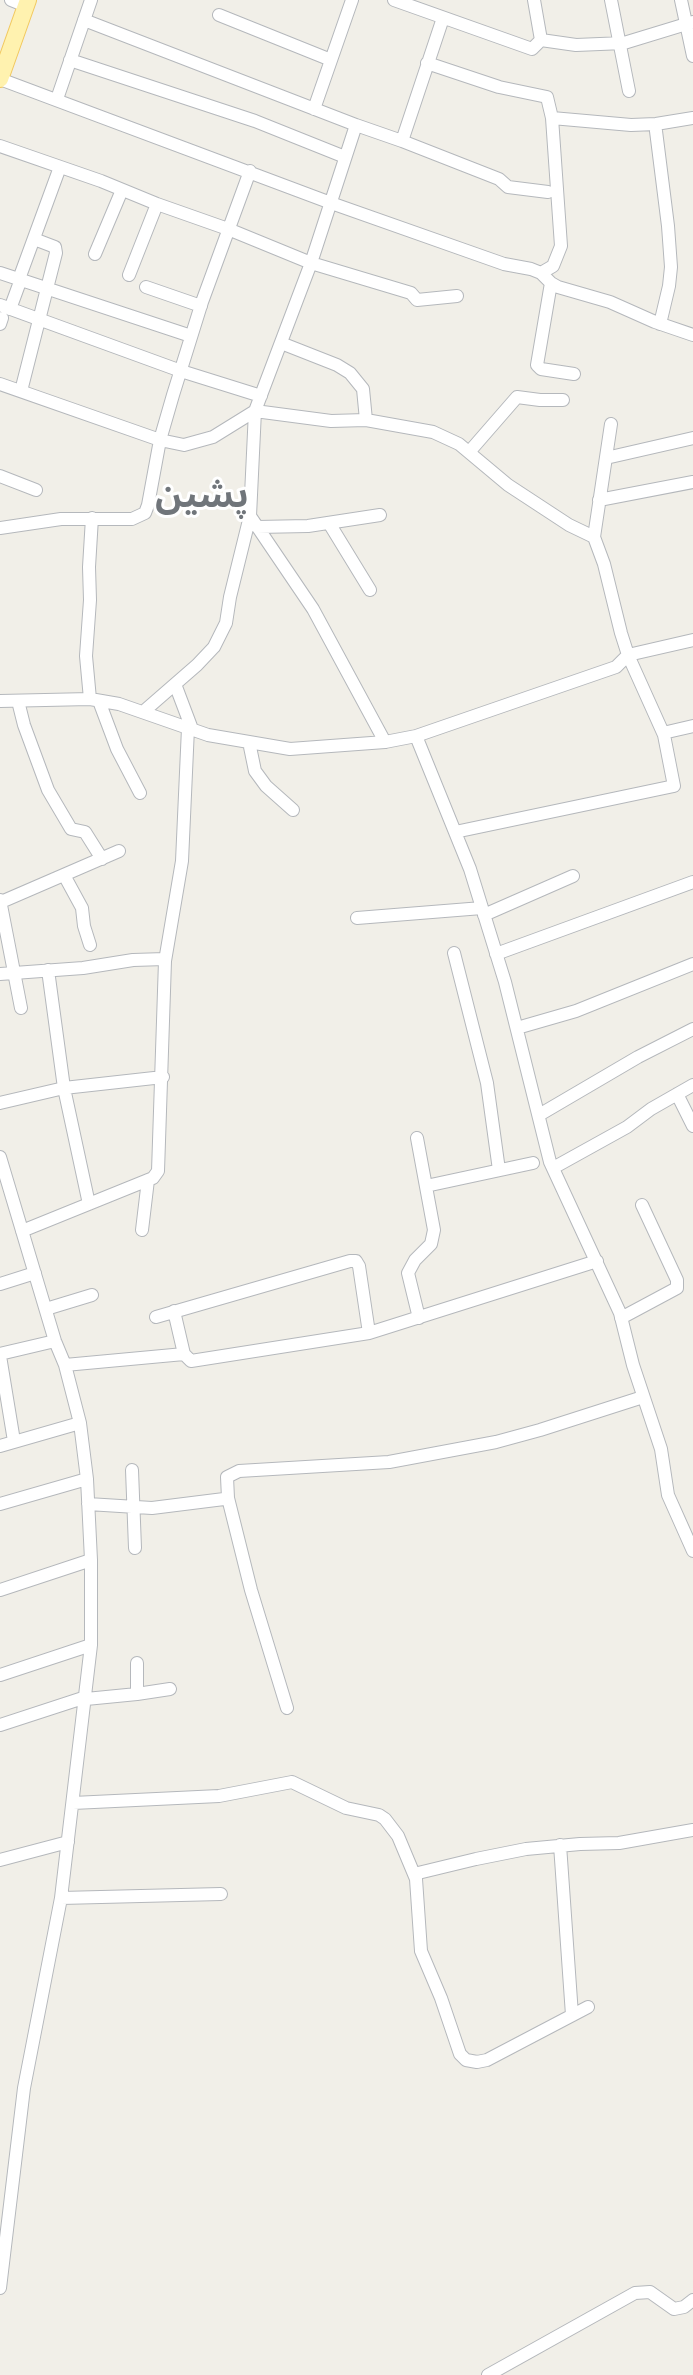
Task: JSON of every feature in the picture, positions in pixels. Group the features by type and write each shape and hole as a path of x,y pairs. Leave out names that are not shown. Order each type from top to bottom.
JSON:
{"main road":[{"path":"0,79 7,38 21,2"}],"street":[{"path":"57,99 91,0"},
{"path":"314,109 352,0"},
{"path":"394,0 526,48 532,49 541,40"},
{"path":"534,0 541,40"},
{"path":"611,0 629,91"},
{"path":"681,0 690,23 693,56"},
{"path":"219,15 331,60"},
{"path":"402,141 443,18"},
{"path":"84,20 499,179 508,187 548,192"},
{"path":"541,40 576,45 621,43 690,23"},
{"path":"70,60 255,121 345,157"},
{"path":"427,63 499,87 545,95 550,104 561,246 553,266 541,273"},
{"path":"0,79 331,203 504,264 541,273 551,283 610,302 693,335"},
{"path":"552,118 631,125 693,118"},
{"path":"143,712 214,647 226,623 230,597 254,521 255,411 311,263 356,125"},
{"path":"656,131 671,267 660,324"},
{"path":"0,146 228,229 311,263 411,293 417,300 457,296"},
{"path":"60,167 20,279 3,314 41,319 181,371 261,396"},
{"path":"0,528 61,519 132,519 145,513 160,440 191,336 250,171"},
{"path":"95,254 122,190"},
{"path":"129,275 157,204"},
{"path":"21,391 56,258 56,248 34,239"},
{"path":"0,273 191,336"},
{"path":"551,283 537,365 541,369 574,374"},
{"path":"146,287 201,306"},
{"path":"281,343 350,373 363,389 366,420"},
{"path":"0,384 160,440 184,445 213,437 255,411 331,421 366,420 433,432 470,451 508,485 569,525 594,537"},
{"path":"470,451 517,397 563,400"},
{"path":"455,832 672,788 675,782 663,733 628,655 594,537 611,424"},
{"path":"606,458 693,438"},
{"path":"0,476 36,490"},
{"path":"599,500 693,482"},
{"path":"254,521 308,526 380,515"},
{"path":"92,518 86,656 95,700 140,793"},
{"path":"254,521 313,609 385,742"},
{"path":"329,523 370,590"},
{"path":"0,701 95,700 119,704 208,735 290,749 385,742 416,736 616,667 628,655 693,640"},
{"path":"22,1231 153,1178 158,1171 165,959 182,861 190,728 175,684"},
{"path":"18,701 48,790 71,829 85,832 102,859"},
{"path":"663,733 693,726"},
{"path":"416,736 470,869 517,1028 553,1168 621,1318 661,1449 668,1495 693,1551"},
{"path":"249,742 255,771 266,786 293,810"},
{"path":"21,1008 0,901 119,851"},
{"path":"64,875 82,908 90,945"},
{"path":"357,918 483,912 573,876"},
{"path":"496,954 693,882"},
{"path":"454,953 487,1083 499,1170"},
{"path":"0,974 165,959"},
{"path":"517,1028 576,1011 693,964"},
{"path":"48,970 64,1088 89,1204"},
{"path":"539,1115 693,1029"},
{"path":"0,1103 64,1088 163,1077"},
{"path":"553,1168 627,1127 693,1085"},
{"path":"677,1094 693,1126"},
{"path":"417,1138 434,1230 434,1238 408,1269 419,1318"},
{"path":"0,1157 80,1423 87,1479 91,1560 91,1645 73,1803 61,1898 24,2088 0,2288"},
{"path":"426,1186 533,1163"},
{"path":"142,1230 148,1180"},
{"path":"621,1318 677,1288 677,1280 642,1205"},
{"path":"156,1317 334,1264 356,1261 369,1333"},
{"path":"174,1311 184,1354 191,1361 369,1333 597,1261"},
{"path":"0,1284 35,1273"},
{"path":"46,1309 92,1295"},
{"path":"14,1441 0,1355 55,1341"},
{"path":"65,1365 184,1354"},
{"path":"287,1708 251,1590 228,1498 227,1477 239,1471 389,1462 496,1442 643,1397"},
{"path":"0,1446 80,1423"},
{"path":"132,1470 135,1548"},
{"path":"0,1504 87,1479"},
{"path":"88,1504 152,1508 228,1498"},
{"path":"0,1590 91,1560"},
{"path":"0,1675 91,1645"},
{"path":"137,1663 137,1694"},
{"path":"0,1725 86,1698 170,1689"},
{"path":"73,1803 219,1796 292,1782 346,1808 379,1815 398,1836 414,1874 421,1951 460,2054 466,2060 487,2060 588,2007"},
{"path":"414,1874 476,1859 560,1845 619,1843 693,1830"},
{"path":"0,1860 68,1842"},
{"path":"560,1845 572,2015"},
{"path":"61,1898 221,1894"},
{"path":"488,2375 635,2293 650,2292 674,2309 684,2307 693,2300"}],"district":[{"name":"پشین","path":"202,497"}]}
